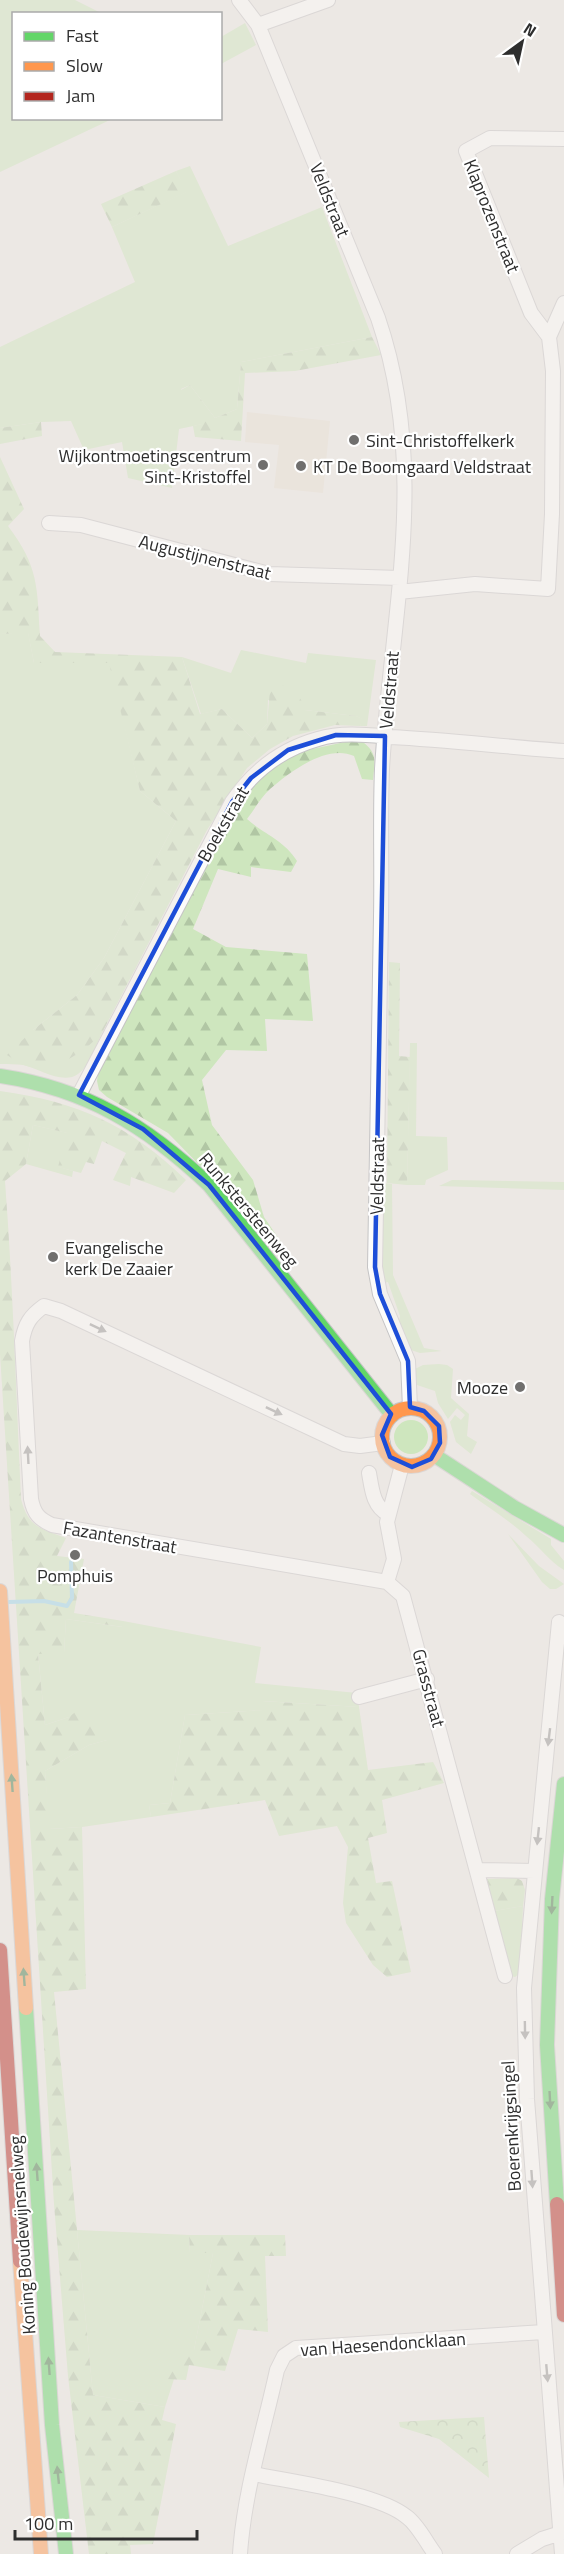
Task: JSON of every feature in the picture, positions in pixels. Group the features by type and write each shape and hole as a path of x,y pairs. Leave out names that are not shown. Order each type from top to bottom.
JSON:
{"main road":[{"name":"Runkstersteenweg","path":"0,1076 19,1078 80,1095 153,1134 183,1158 209,1185 392,1415"},
{"path":"410,1408 424,1411 434,1418 439,1426 440,1443 434,1455 420,1465 402,1465 390,1457 383,1443 384,1428 392,1415 410,1408"},
{"path":"434,1455 515,1508 564,1535"},
{"name":"Koning Boudewijnsnelweg","path":"0,1591 52,2425 66,2554"},
{"path":"564,1784 552,1899 547,2045 564,2315"},
{"name":"Koning Boudewijnsnelweg","path":"0,1950 31,2434 42,2554"}],"street":[{"name":"Veldstraat","path":"239,0 258,26 338,217 387,346 398,398 405,453 406,510 382,770 375,1267 380,1294 408,1361 410,1408"},
{"path":"258,26 328,0"},
{"name":"Klaprozenstraat","path":"549,337 531,313 466,151 490,138 564,139"},
{"path":"400,585 476,584 548,589 552,514 553,371 549,337 564,303"},
{"name":"Augustijnenstraat","path":"49,523 81,525 269,574 400,585"},
{"name":"Boekstraat","path":"80,1095 214,836 241,789 269,762 302,744 336,735 385,736 564,751"},
{"name":"Fazantenstraat","path":"383,1443 360,1446 344,1444 61,1311 44,1306 32,1315 24,1327 22,1341 33,1513 52,1525 387,1582"},
{"path":"387,1582 394,1559 387,1522 388,1514 402,1465"},
{"path":"369,1473 375,1503 388,1514"},
{"name":"Grasstraat","path":"387,1582 403,1596 406,1604 505,1976"},
{"name":"Boerenkrijgsingel","path":"559,1622 554,1696 524,1988 526,2099 562,2554"},
{"name":"Boerenkrijgsingel","path":"554,1696 564,1675"},
{"path":"359,1696 427,1679"},
{"path":"477,1870 535,1871"},
{"name":"van Haesendoncklaan","path":"240,2554 242,2531 277,2370 284,2356 296,2348 544,2332"},
{"path":"254,2474 366,2498 392,2507 408,2518 435,2554"},
{"path":"517,2554 542,2539 561,2533"}],"highlighted area":[{"path":"336,735 385,736 375,1267 380,1294 408,1361 410,1407 424,1411 439,1426 440,1443 431,1459 412,1467 390,1457 382,1435 391,1414 209,1185 143,1129 79,1095 232,802 251,778 288,750"}],"shaded area":[{"name":"KT De Boomgaard Veldstraat","path":"247,412 330,421 323,493 274,488 279,445 245,442"}],"green space":[{"path":"0,0 75,0 99,12 12,12 12,120 110,120 0,172"},
{"path":"245,23 256,45 222,63 222,36"},
{"path":"190,166 228,246 322,207 372,337 241,362 237,409 215,418 190,385 181,389 203,424 179,429 172,488 128,478 122,442 84,450 71,421 41,422 0,428 0,347 135,282 112,227 186,192 176,171"},
{"path":"176,171 187,192 112,227 101,204"},
{"path":"372,337 381,355 295,371 245,373 241,441 195,437 193,426 202,424 181,390 190,385 215,418 237,409 241,362"},
{"path":"41,422 42,436 0,444 0,428"},
{"path":"0,457 24,509 8,526 31,566 37,590 40,636 55,652 182,657 200,714 222,709 252,738 267,724 270,690 282,685 300,698 305,710 356,716 363,719 360,726 335,725 293,736 270,749 247,768 207,830 102,1033 76,1055 56,1065 45,1067 23,1065 7,1055 33,1030 77,995 104,958 176,821 140,791 109,663 34,663 28,633 0,634"},
{"path":"28,632 34,663 110,663 140,791 176,821 104,958 77,995 33,1030 57,1063 74,1056 102,1033 86,1066 78,1074 65,1078 24,1065 0,1064 0,634"},
{"path":"241,650 306,663 308,653 376,660 367,726 360,726 362,719 356,716 305,710 268,700 267,724 252,738 222,709 201,714 182,657 231,673"},
{"path":"359,739 374,756 373,780 362,779 354,756 344,753 332,754 321,756 299,767 270,789 247,819 292,854 297,861 291,872 251,867 251,877 218,869 193,929 226,947 307,954 313,1021 265,1019 267,1051 226,1050 202,1080 212,1125 253,1180 264,1217 283,1245 274,1252 213,1179 168,1133 99,1090 97,1081 99,1066 135,1003 217,845 256,781 273,766 303,751"},
{"path":"389,962 400,963 399,1056 410,1057 407,1185 387,1183"},
{"path":"410,1043 417,1043 416,1136 447,1137 448,1170 426,1180 425,1185 407,1185"},
{"path":"0,1091 54,1102 79,1109 101,1119 144,1144 186,1180 174,1193 131,1177 130,1186 113,1180 126,1153 102,1141 94,1164 86,1162 81,1173 58,1167 67,1133 33,1125 26,1164 5,1181 21,1499 27,1516 37,1526 66,1538 57,1556 84,1559 74,1613 123,1621 123,1627 66,1619 64,1653 38,1654 45,1725 69,1717 78,1710 90,1714 109,1731 107,1740 89,1745 45,1771 50,1829 82,1827 86,1989 54,1992 93,2395 165,2407 162,2420 176,2424 153,2544 130,2545 131,2554 89,2554 68,2376 54,2204 0,1354"},
{"path":"33,1125 68,1133 59,1167 73,1171 72,1177 26,1164"},
{"path":"452,1180 564,1182 564,1190 439,1186"},
{"path":"383,1183 392,1184 393,1275 424,1348 442,1351 420,1353 411,1350 399,1324 400,1316 388,1282 384,1283 381,1267"},
{"path":"439,1364 453,1369 451,1398 469,1414 467,1436 477,1442 471,1454 456,1442 450,1422 455,1415 461,1420 465,1415 457,1408 448,1419 438,1403 435,1391 417,1385 415,1369 423,1365"},
{"path":"411,1420 423,1425 428,1437 423,1449 411,1454 399,1449 394,1437 399,1425"},
{"path":"472,1491 551,1539 551,1545 564,1561 564,1570 513,1525 470,1494"},
{"path":"508,1534 539,1566 564,1584 556,1589 550,1589 542,1582"},
{"path":"66,1619 122,1627 123,1621 261,1647 255,1683 357,1693 359,1707 263,1701 264,1710 185,1715 170,1803 149,1805 151,1817 82,1827 49,1829 45,1771 89,1745 107,1740 69,1717 45,1725 38,1653 64,1653"},
{"path":"262,1701 359,1707 368,1770 433,1762 444,1783 382,1800 387,1833 368,1838 376,1883 392,1881 411,1972 387,1977 373,1965 346,1923 343,1903 348,1847 337,1826 279,1836 265,1800 151,1817 149,1805 170,1803 185,1715 263,1710"},
{"path":"517,1878 522,1881 525,1890 523,1906 494,1911 487,1879"},
{"path":"523,1906 520,1973 515,1977 511,1976 494,1911"},
{"path":"77,2230 189,2235 190,2253 213,2253 194,2350 168,2378 174,2379 165,2407 93,2395"},
{"path":"189,2235 285,2235 286,2256 265,2256 268,2332 238,2329 225,2371 189,2365 186,2380 167,2379 174,2358 194,2350 213,2253 190,2253"},
{"path":"484,2417 489,2478 439,2439 400,2427 399,2422"}],"waterway":[{"path":"9,1602 44,1601 67,1606 72,1598 71,1562"}],"traffic: fast":[{"path":"0,1076 60,1090 114,1113 186,1164 209,1185 392,1415"},
{"path":"434,1455 515,1508 564,1535"},
{"path":"557,2204 547,2045 552,1899 564,1784"},
{"path":"26,2008 52,2425 66,2554"}],"traffic: slow":[{"path":"405,1408 417,1408 432,1416 440,1431 440,1437 440,1443 432,1458 417,1466 405,1466 390,1458 382,1443 382,1431 390,1416 405,1408"},
{"path":"0,1591 26,2008"},
{"path":"20,2261 41,2554"}],"traffic: jam":[{"path":"0,1950 20,2261"},
{"path":"557,2204 564,2315"}],"place":[{"name":"Sint-Christoffelkerk","path":"354,440"},
{"name":"Wijkontmoetingscentrum Sint-Kristoffel","path":"263,465"},
{"name":"KT De Boomgaard Veldstraat","path":"301,466"},
{"name":"Evangelische kerk De Zaaier","path":"53,1257"},
{"name":"Mooze","path":"520,1387"},
{"name":"Pomphuis","path":"75,1555"}]}
